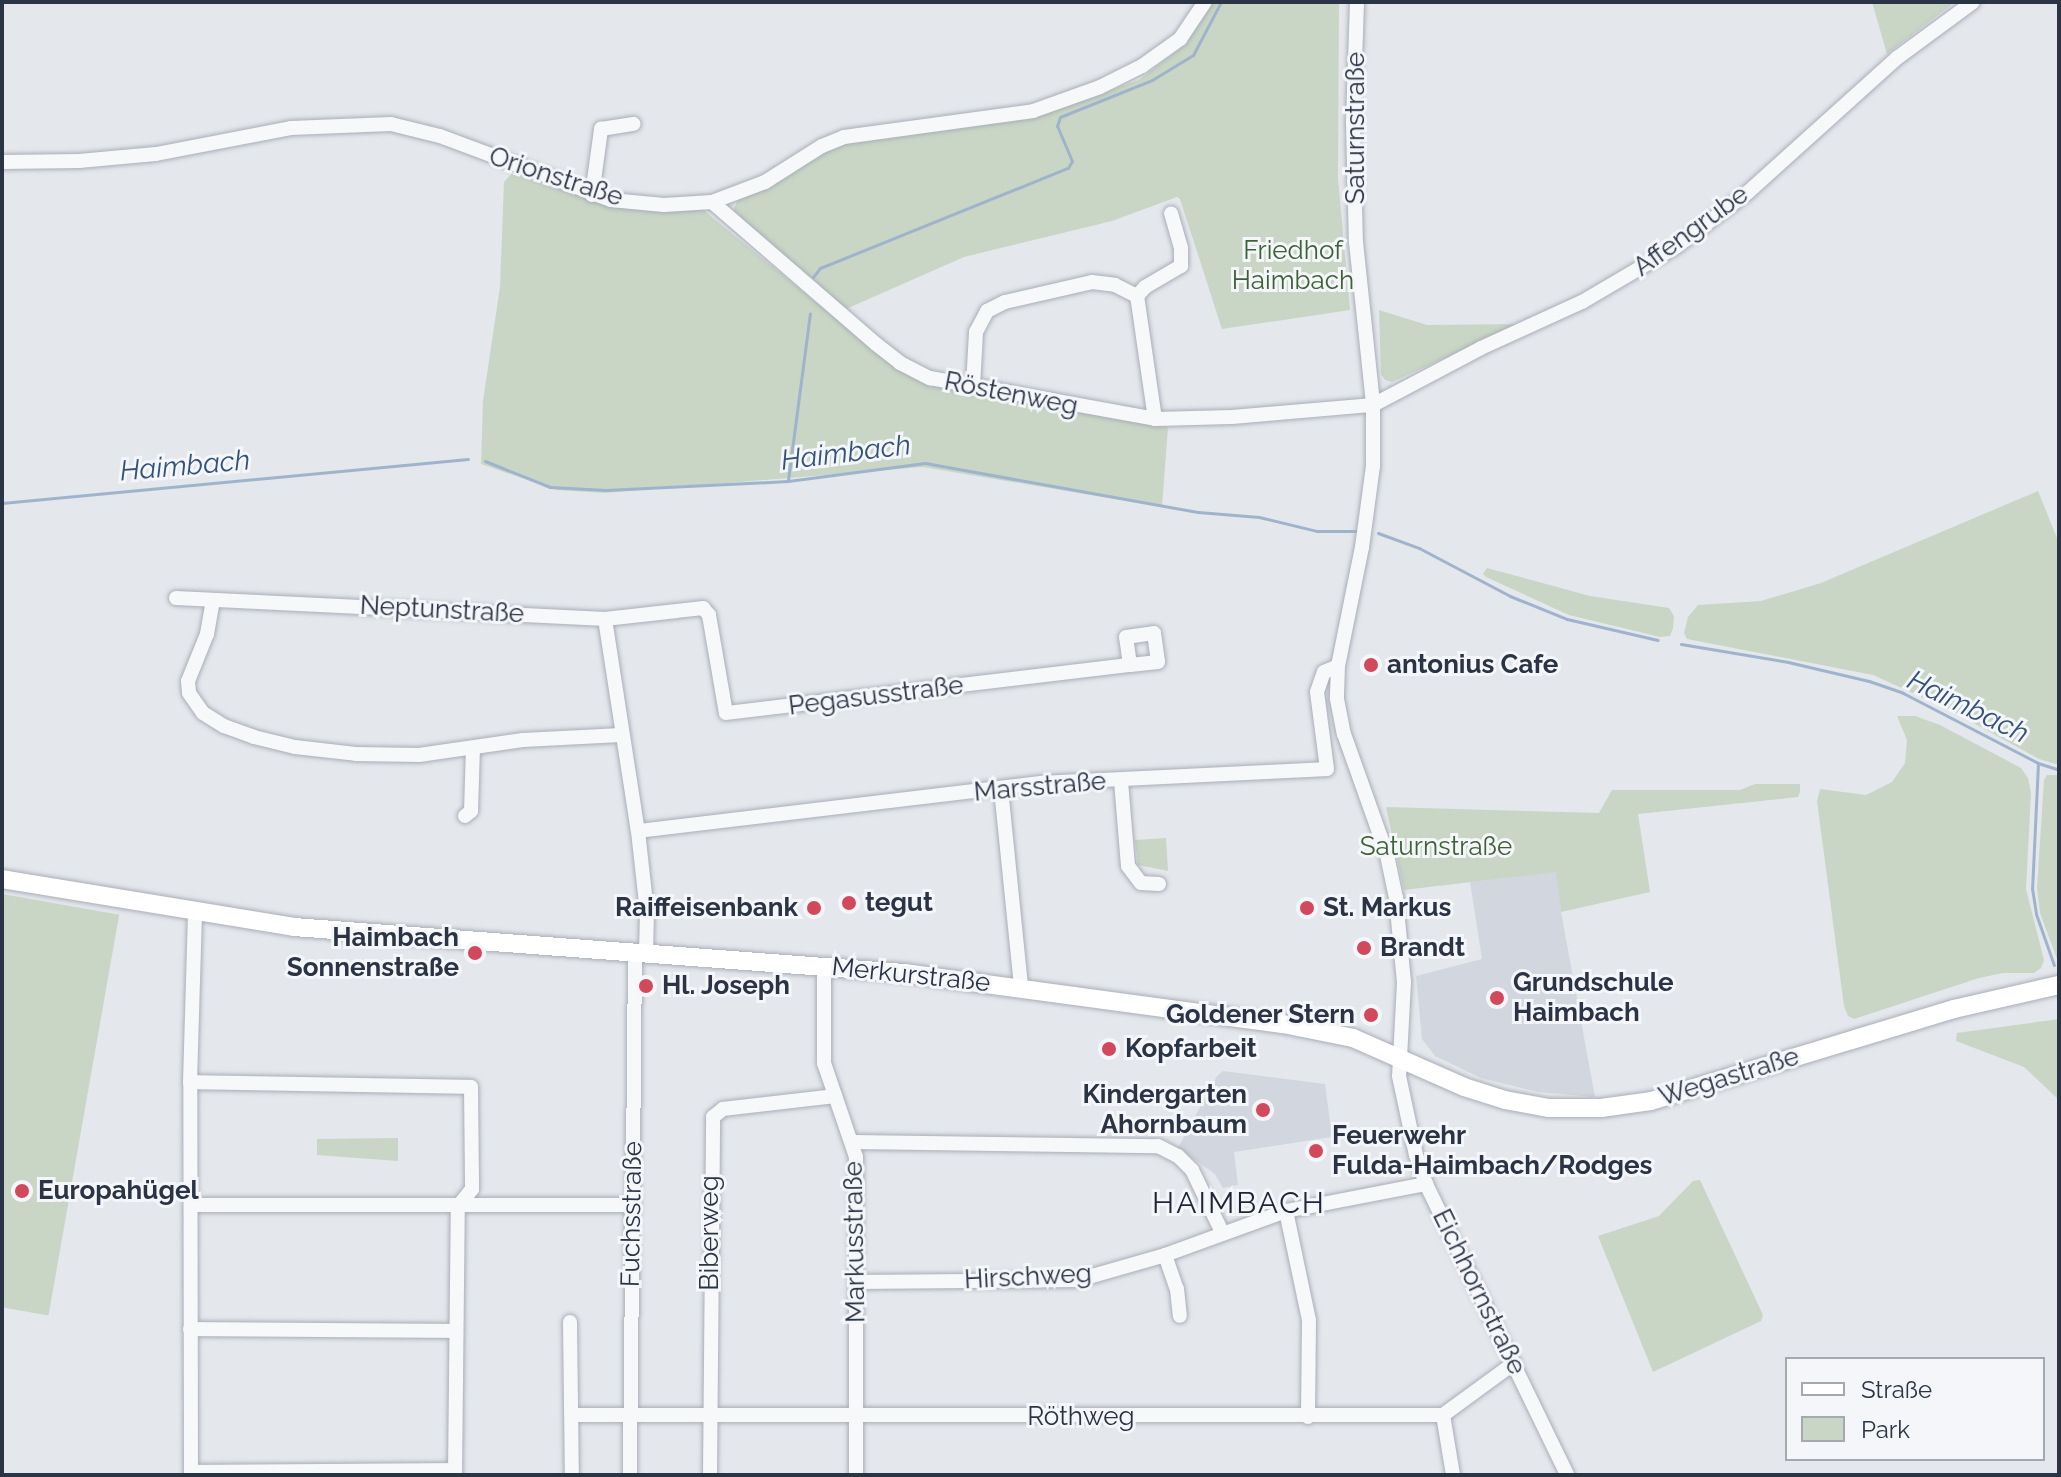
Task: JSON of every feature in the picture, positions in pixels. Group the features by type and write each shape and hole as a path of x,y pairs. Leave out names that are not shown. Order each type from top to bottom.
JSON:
{"main road":[{"name":"Merkurstraße","path":"2,879 186,912 366,934 824,966 1021,987 1312,1028 1353,1038 1400,1056"},
{"name":"Wegastraße","path":"1400,1056 1464,1087 1505,1100 1549,1108 1601,1108 1681,1094 1954,1009 2059,985"}],"street":[{"name":"Orionstraße","path":"2,162 79,161 156,154 291,128 391,124 440,136 592,195 664,205 712,202 765,182 822,146 844,137 1033,111 1091,91 1162,53 1191,27 1205,2"},
{"name":"Saturnstraße","path":"1357,2 1353,123 1356,242 1373,405 1371,492 1338,666 1339,716 1387,855 1401,925 1404,982 1400,1056"},
{"name":"Affengrube","path":"1373,405 1481,348 1582,302 1677,246 1747,193 1897,58 1973,2"},
{"path":"592,195 601,129 634,124"},
{"name":"Röstenweg","path":"712,202 762,249 900,363 930,378 1155,419 1218,418 1373,405"},
{"path":"1155,419 1137,296 1145,287 1181,266 1181,248 1171,213"},
{"path":"973,387 976,332 987,311 1005,302 1092,282 1115,285 1137,296"},
{"name":"Neptunstraße","path":"176,598 605,619 695,609 707,611"},
{"path":"213,600 207,634 188,681 189,693 203,713 224,726 295,747 356,754 419,755 523,740 621,735"},
{"name":"Pegasusstraße","path":"707,611 726,713 1130,665"},
{"name":"Fuchsstraße","path":"605,619 638,831 647,912 640,953 632,1205 630,1475"},
{"name":"Marsstraße","path":"638,831 1042,783 1327,769 1316,705 1317,692 1324,672 1338,666"},
{"path":"465,816 471,811 473,749"},
{"path":"1121,781 1128,866 1141,883 1159,884"},
{"path":"1001,789 1021,987"},
{"path":"186,912 190,1082 193,1205 191,1473 455,1473 458,1206 472,1189 471,1087 190,1082"},
{"name":"Markusstraße","path":"824,966 822,1048 835,1096 853,1142 857,1173 856,1475"},
{"name":"Eichhornstraße","path":"1400,1056 1402,1097 1426,1184 1567,1475"},
{"name":"Biberweg","path":"710,1475 713,1117 723,1109 835,1096"},
{"path":"853,1142 1158,1146 1178,1156 1192,1170 1222,1232"},
{"name":"Hirschweg","path":"857,1282 1078,1280 1165,1255 1286,1211 1426,1184"},
{"path":"193,1205 632,1205"},
{"path":"1286,1211 1309,1320 1308,1417"},
{"path":"1165,1255 1177,1289 1180,1316"},
{"path":"570,1322 572,1475"},
{"path":"190,1329 456,1331"},
{"path":"1453,1475 1443,1415 1514,1363"},
{"name":"Röthweg","path":"572,1415 1443,1415"}],"shaded area":[{"name":"Grundschule Haimbach","path":"1557,871 1561,912 1595,1097 1538,1092 1481,1078 1435,1056 1422,1039 1416,976 1482,959 1470,882"},
{"name":"Kindergarten Ahornbaum","path":"1223,1071 1325,1084 1332,1137 1234,1152 1238,1185 1223,1188 1215,1174 1178,1148 1217,1076"}],"green space":[{"name":"Friedhof Haimbach","path":"1211,2 1339,2 1338,178 1350,310 1222,329 1177,197 1112,221 964,257 846,309 733,211 738,199 844,142 1046,113 1139,80 1187,43"},
{"path":"1872,2 1955,2 1887,54"},
{"path":"514,171 554,185 702,209 889,362 922,383 1168,427 1162,507 923,467 605,493 557,490 481,464 483,401 500,287 504,182"},
{"path":"1379,310 1427,325 1519,324 1392,382 1385,380 1381,374"},
{"path":"2038,491 2059,543 2059,765 2039,759 1950,710 1873,675 1687,639 1684,633 1688,617 1698,605 1761,601 1821,583"},
{"path":"1487,568 1590,596 1669,608 1674,616 1673,628 1670,636 1660,637 1569,615 1486,577 1483,574"},
{"path":"1897,716 1915,716 1940,725 2021,768 2028,778 2031,793 2026,889 2044,960 2041,968 2034,973 2003,973 1979,978 1854,1019 1848,1016 1844,1006 1817,801 1820,789 1866,795 1892,782 1905,763 1907,740"},
{"path":"2047,775 2059,775 2059,964 2040,913 2037,888 2044,780"},
{"path":"1755,784 1800,784 1800,792 1798,797 1638,814 1650,892 1561,912 1556,872 1404,890 1386,807 1599,813 1612,790 1740,790"},
{"path":"1166,838 1168,871 1138,865 1135,840"},
{"path":"2,894 119,915 49,1315 2,1307"},
{"path":"2059,1019 2059,1100 2024,1067 1956,1041 1957,1033"},
{"path":"398,1138 398,1161 317,1155 317,1139"},
{"path":"1700,1180 1763,1315 1761,1321 1653,1372 1598,1236 1659,1216 1693,1181"}],"waterway":[{"path":"813,277 820,268 1068,168 1072,161 1057,126 1060,117 1152,80 1193,55 1221,2"},
{"path":"788,480 810,313"},
{"name":"Haimbach","path":"2,503 468,459"},
{"name":"Haimbach","path":"485,461 550,487 606,490 788,481 925,463 1198,512 1259,517 1317,531 1356,531"},
{"name":"Haimbach","path":"1378,533 1419,548 1510,596 1567,619 1658,640"},
{"name":"Haimbach","path":"1681,644 1788,662 1869,681 1903,693 2038,763 2032,888 2036,914 2054,965"},
{"path":"2038,763 2059,770"}],"place":[{"name":"antonius Cafe","path":"1371,665"},
{"name":"tegut","path":"849,903"},
{"name":"Raiffeisenbank","path":"814,908"},
{"name":"St. Markus","path":"1307,908"},
{"name":"Brandt","path":"1364,948"},
{"name":"Haimbach Sonnenstraße","path":"475,953"},
{"name":"Hl. Joseph","path":"646,986"},
{"name":"Grundschule Haimbach","path":"1497,998"},
{"name":"Goldener Stern","path":"1371,1015"},
{"name":"Kopfarbeit","path":"1109,1049"},
{"name":"Kindergarten Ahornbaum","path":"1263,1110"},
{"name":"Feuerwehr Fulda-Haimbach/Rodges","path":"1316,1151"},
{"name":"Europahügel","path":"22,1191"}],"district":[{"name":"HAIMBACH","path":"1239,1203"}]}
